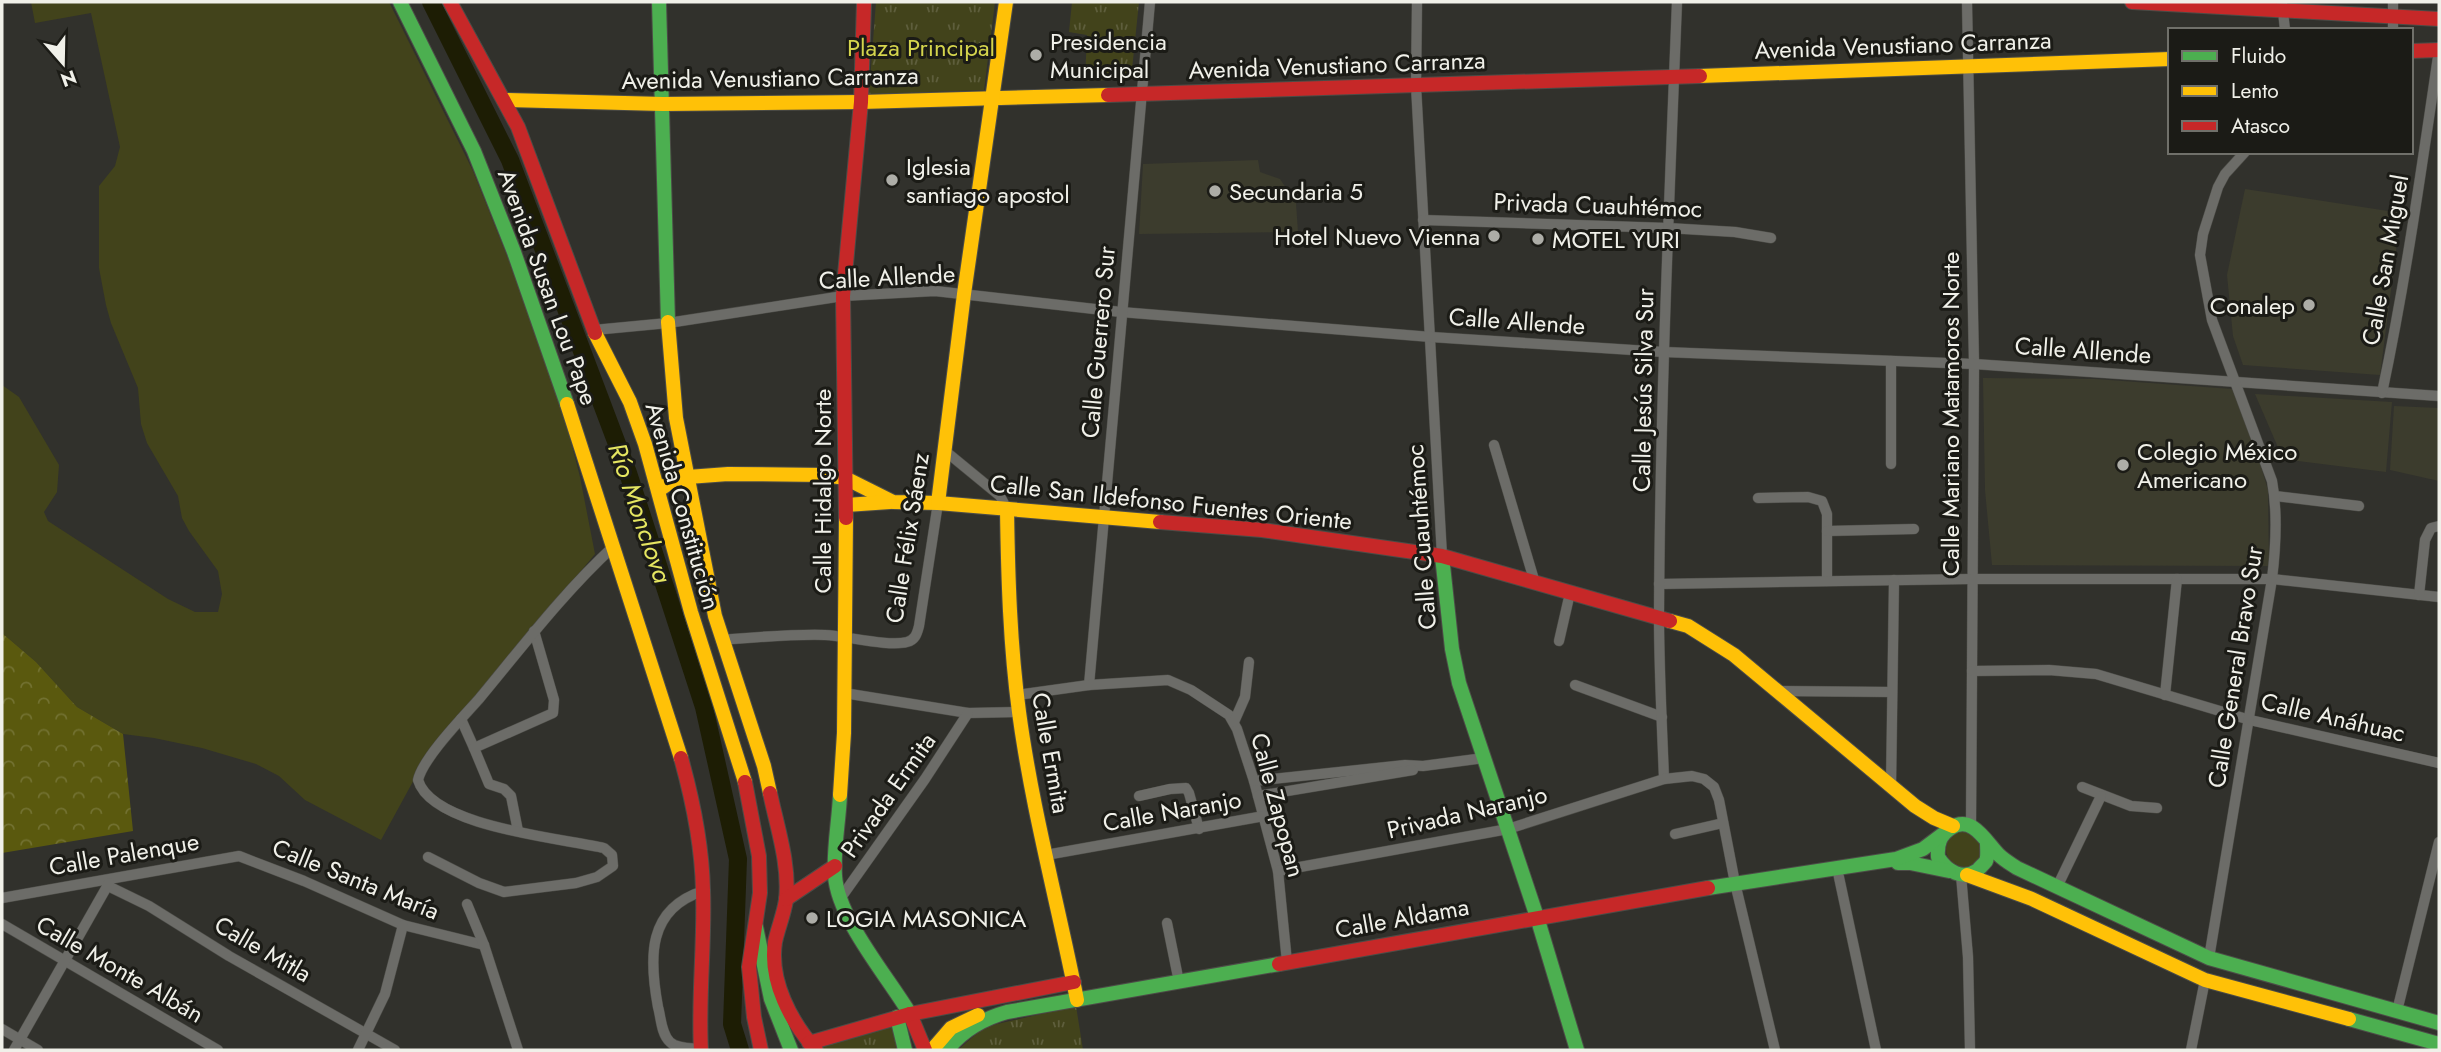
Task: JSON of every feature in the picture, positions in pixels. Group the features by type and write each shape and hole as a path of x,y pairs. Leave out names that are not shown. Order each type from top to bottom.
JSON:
{"street":[{"name":"Avenida Susan Lou Pape","path":"400,2 474,151 495,202 551,356 678,744 694,822 703,891 699,985 701,1050"},
{"name":"Avenida Constitución","path":"450,2 505,100 531,161 594,330 634,411 659,490 691,612 748,794 759,856 760,893 749,967 754,1017 761,1050"},
{"path":"659,2 668,323 676,418 710,595 722,640 764,766 784,860 786,899 775,943 774,964 789,1012 809,1048"},
{"name":"Calle Hidalgo Norte","path":"864,2 861,102 844,296 844,757 835,877 841,899 904,1016"},
{"name":"Calle Félix Sáenz","path":"722,640 783,635 845,637 899,643 915,637 938,503 964,293 1006,2"},
{"name":"Calle Guerrero Sur","path":"1089,685 1150,2"},
{"name":"Calle Cuauhtémoc","path":"1416,2 1416,86 1442,556 1454,660 1462,695 1577,1050"},
{"name":"Calle Jesús Silva Sur","path":"1664,779 1659,618 1664,352 1677,2"},
{"name":"Calle Mariano Matamoros Norte","path":"1967,2 1974,365 1971,826"},
{"path":"2132,2 2282,5 2439,19"},
{"path":"2282,5 2285,28"},
{"path":"2413,51 2439,50"},
{"name":"Calle San Miguel","path":"2382,393 2413,224 2439,50"},
{"name":"Avenida Venustiano Carranza","path":"505,100 663,104 861,102 1416,86 2168,59"},
{"name":"Calle General Bravo Sur","path":"2209,958 2273,579 2276,539 2274,495 2261,450 2212,320 2200,255 2203,234 2218,187 2225,174 2243,154"},
{"name":"Privada Cuauhtémoc","path":"1423,220 1668,228 1735,232 1771,238"},
{"name":"Calle Allende","path":"594,330 668,323 844,296 935,291 1121,312 1431,337 1664,352 1974,365 2439,396"},
{"path":"1891,361 1891,464"},
{"path":"1494,445 1535,583"},
{"path":"944,450 999,496 1007,509"},
{"name":"Calle San Ildefonso Fuentes Oriente","path":"659,490 674,479 688,477 728,474 825,475 845,478 893,502"},
{"path":"2274,495 2359,506"},
{"path":"1758,498 1815,498 1822,501 1825,506 1827,531 1826,580"},
{"name":"Calle San Ildefonso Fuentes Oriente","path":"846,505 938,503 1262,530 1442,556 1688,626 1734,655 1891,787 1948,830"},
{"name":"Calle Ermita","path":"1007,509 1011,634 1019,712 1077,1000"},
{"path":"2419,595 2425,540 2431,528 2439,526"},
{"path":"1827,531 1914,529"},
{"path":"428,857 479,883 504,892 576,883 597,877 613,866 612,855 604,848 475,821 438,806 420,787 418,780 420,773 461,719 534,631 576,581 614,546"},
{"path":"2165,695 2177,579"},
{"path":"1660,584 1826,580 2273,579 2439,597"},
{"path":"1891,787 1894,580"},
{"path":"1559,641 1570,593"},
{"path":"474,748 554,713 554,700 534,631"},
{"path":"1234,722 1245,697 1249,662"},
{"name":"Calle Anáhuac","path":"1972,671 2049,670 2096,674 2250,720 2439,763"},
{"name":"Calle Zapopan","path":"1017,695 1089,685 1172,680 1229,715 1234,722 1254,781 1278,872 1287,962"},
{"path":"1576,685 1662,717"},
{"path":"1775,691 1892,692"},
{"path":"844,693 968,713 1019,712"},
{"name":"Privada Ermita","path":"841,899 968,713"},
{"path":"461,719 485,778 494,787 504,789 511,796 518,831"},
{"path":"1258,796 1395,774 1423,766 1484,758"},
{"path":"1254,781 1405,765 1423,766"},
{"name":"Privada Naranjo","path":"1278,872 1507,829 1664,779 1692,776 1704,779 1714,787 1723,823"},
{"path":"1139,796 1184,788 1189,791 1199,828"},
{"path":"2082,788 2131,806 2157,808"},
{"path":"2057,887 2101,796"},
{"name":"Calle Naranjo","path":"1046,855 1264,816"},
{"path":"1675,834 1723,823 1775,1050"},
{"path":"1971,826 1982,832 1988,855 1983,866 1959,874 1941,863 1937,851 1948,830 1971,826"},
{"name":"Calle Aldama","path":"947,1050 963,1032 976,1023 1007,1012 1536,917 1879,862 1913,854 1948,830"},
{"path":"2397,1011 2439,842"},
{"path":"1987,843 2003,859 2057,887 2209,958 2439,1023"},
{"name":"Calle Palenque","path":"2,898 109,883 232,856 254,860"},
{"name":"Calle Santa María","path":"254,860 403,925 484,946"},
{"name":"Calle Aldama","path":"1879,862 1910,863 1959,874 2032,899 2205,980 2439,1044"},
{"path":"786,899 835,866"},
{"path":"1837,868 1876,1050"},
{"path":"1959,874 1968,957 1970,1050"},
{"path":"13,1050 109,883"},
{"name":"Calle Mitla","path":"109,883 229,956 395,1050"},
{"path":"701,1050 676,1046 666,1036 658,1003 653,953 655,933 671,908 686,897 703,891"},
{"path":"467,904 484,946 518,1050"},
{"path":"1167,923 1179,982"},
{"name":"Calle Monte Albán","path":"2,924 218,1050"},
{"path":"358,1050 385,994 403,925"},
{"path":"755,928 766,984 791,1050"},
{"path":"2191,1050 2205,980"},
{"path":"809,1048 904,1016 1074,982"},
{"path":"932,1050 967,1002"},
{"path":"947,1031 974,1016 1007,1012"},
{"path":"904,1016 905,1050"},
{"path":"904,1016 925,1050"},
{"path":"779,1024 809,1048"},
{"path":"2,1029 38,1050"}],"shaded area":[{"name":"Secundaria 5","path":"1258,160 1260,172 1280,179 1296,203 1298,232 1139,234 1143,164"},
{"name":"Conalep","path":"2245,189 2401,213 2380,375 2243,365 2233,336 2227,275"},
{"name":"Colegio México Americano","path":"1983,378 2095,379 2232,389 2253,440 2268,490 2269,566 1992,565 1985,490"},
{"path":"2255,394 2392,402 2386,472 2283,459"},
{"path":"2394,406 2439,408 2439,481 2390,470"}],"green space":[{"path":"31,2 389,2 473,171 511,266 564,414 595,554 439,742 422,765 381,840 305,800 279,776 256,764 202,748 123,734 77,707 36,662 2,633 2,385 19,397 59,465 57,492 44,512 48,521 168,599 195,612 218,612 222,594 218,571 189,531 182,518 178,496 147,443 141,424 138,388 106,305 99,268 99,186 115,166 120,147 91,13 35,23"},
{"name":"Plaza Principal","path":"876,2 995,2 984,90 869,94"},
{"path":"1072,2 1139,2 1131,79 1085,81 1087,35 1069,32"},
{"path":"2,633 36,662 77,707 123,734 133,831 2,853"},
{"path":"1964,831 1977,836 1982,849 1977,862 1964,867 1951,862 1946,849 1951,836"},
{"path":"1076,1006 1083,1050 958,1050 984,1027"},
{"path":"889,1026 895,1029 898,1050 824,1050 820,1046"}],"waterway":[{"name":"Río Monclova","path":"431,2 510,160 628,473 704,707 738,859 732,1024 740,1050"}],"traffic: fast":[{"path":"400,2 474,151 514,252 567,404"},
{"path":"659,2 668,322"},
{"path":"1442,556 1452,649 1459,683 1537,917 1577,1050"},
{"path":"840,795 835,846 838,893 854,929 910,1014"},
{"path":"1987,843 1986,861 1978,870 1966,875 1955,873 1938,857 1939,844 1944,834 1951,828 1966,824 1978,831 1999,855 2017,868 2209,958 2439,1023"},
{"path":"1708,888 1896,859 1923,849 1943,834"},
{"path":"1898,863 1949,871"},
{"path":"756,927 771,999 791,1050"},
{"path":"947,1050 974,1026 1007,1012 1279,964"},
{"path":"897,1017 905,1050"},
{"path":"2349,1019 2439,1044"}],"traffic: slow":[{"path":"938,503 964,294 1006,2"},
{"path":"1700,76 2168,59"},
{"path":"505,100 663,104 1108,95"},
{"path":"668,322 676,418 715,616 764,766 770,793"},
{"path":"595,333 630,402 645,444 691,612 745,782"},
{"path":"567,404 681,758"},
{"path":"659,490 675,479 688,477 728,474 825,475 845,478 893,502 938,503 1160,522"},
{"path":"846,505 890,502"},
{"path":"1007,509 1013,662 1024,748 1077,1000"},
{"path":"840,795 844,733 846,518"},
{"path":"1670,621 1688,626 1734,655 1915,806 1953,826"},
{"path":"1967,875 2032,899 2205,980 2349,1019"},
{"path":"932,1050 951,1028 978,1015"}],"traffic: jam":[{"path":"450,2 518,127 595,333"},
{"path":"846,518 843,296 861,102 864,2"},
{"path":"2132,2 2439,19"},
{"path":"2413,51 2439,50"},
{"path":"1108,95 1700,76"},
{"path":"1160,522 1262,530 1442,556 1670,621"},
{"path":"681,758 701,856 701,1050"},
{"path":"745,782 759,856 760,893 749,967 754,1017 761,1050"},
{"path":"770,793 782,846 787,887 775,942 775,971 790,1014 816,1050"},
{"path":"786,899 835,866"},
{"path":"1279,964 1708,888"},
{"path":"809,1043 910,1014 1074,982"},
{"path":"910,1014 925,1050"}],"place":[{"name":"Presidencia Municipal","path":"1036,55"},
{"name":"Iglesia santiago apostol","path":"892,180"},
{"name":"Secundaria 5","path":"1215,191"},
{"name":"Hotel Nuevo Vienna","path":"1494,236"},
{"name":"MOTEL YURI","path":"1538,239"},
{"name":"Conalep","path":"2309,305"},
{"name":"Colegio México Americano","path":"2123,465"},
{"name":"LOGIA MASONICA","path":"812,918"}]}
